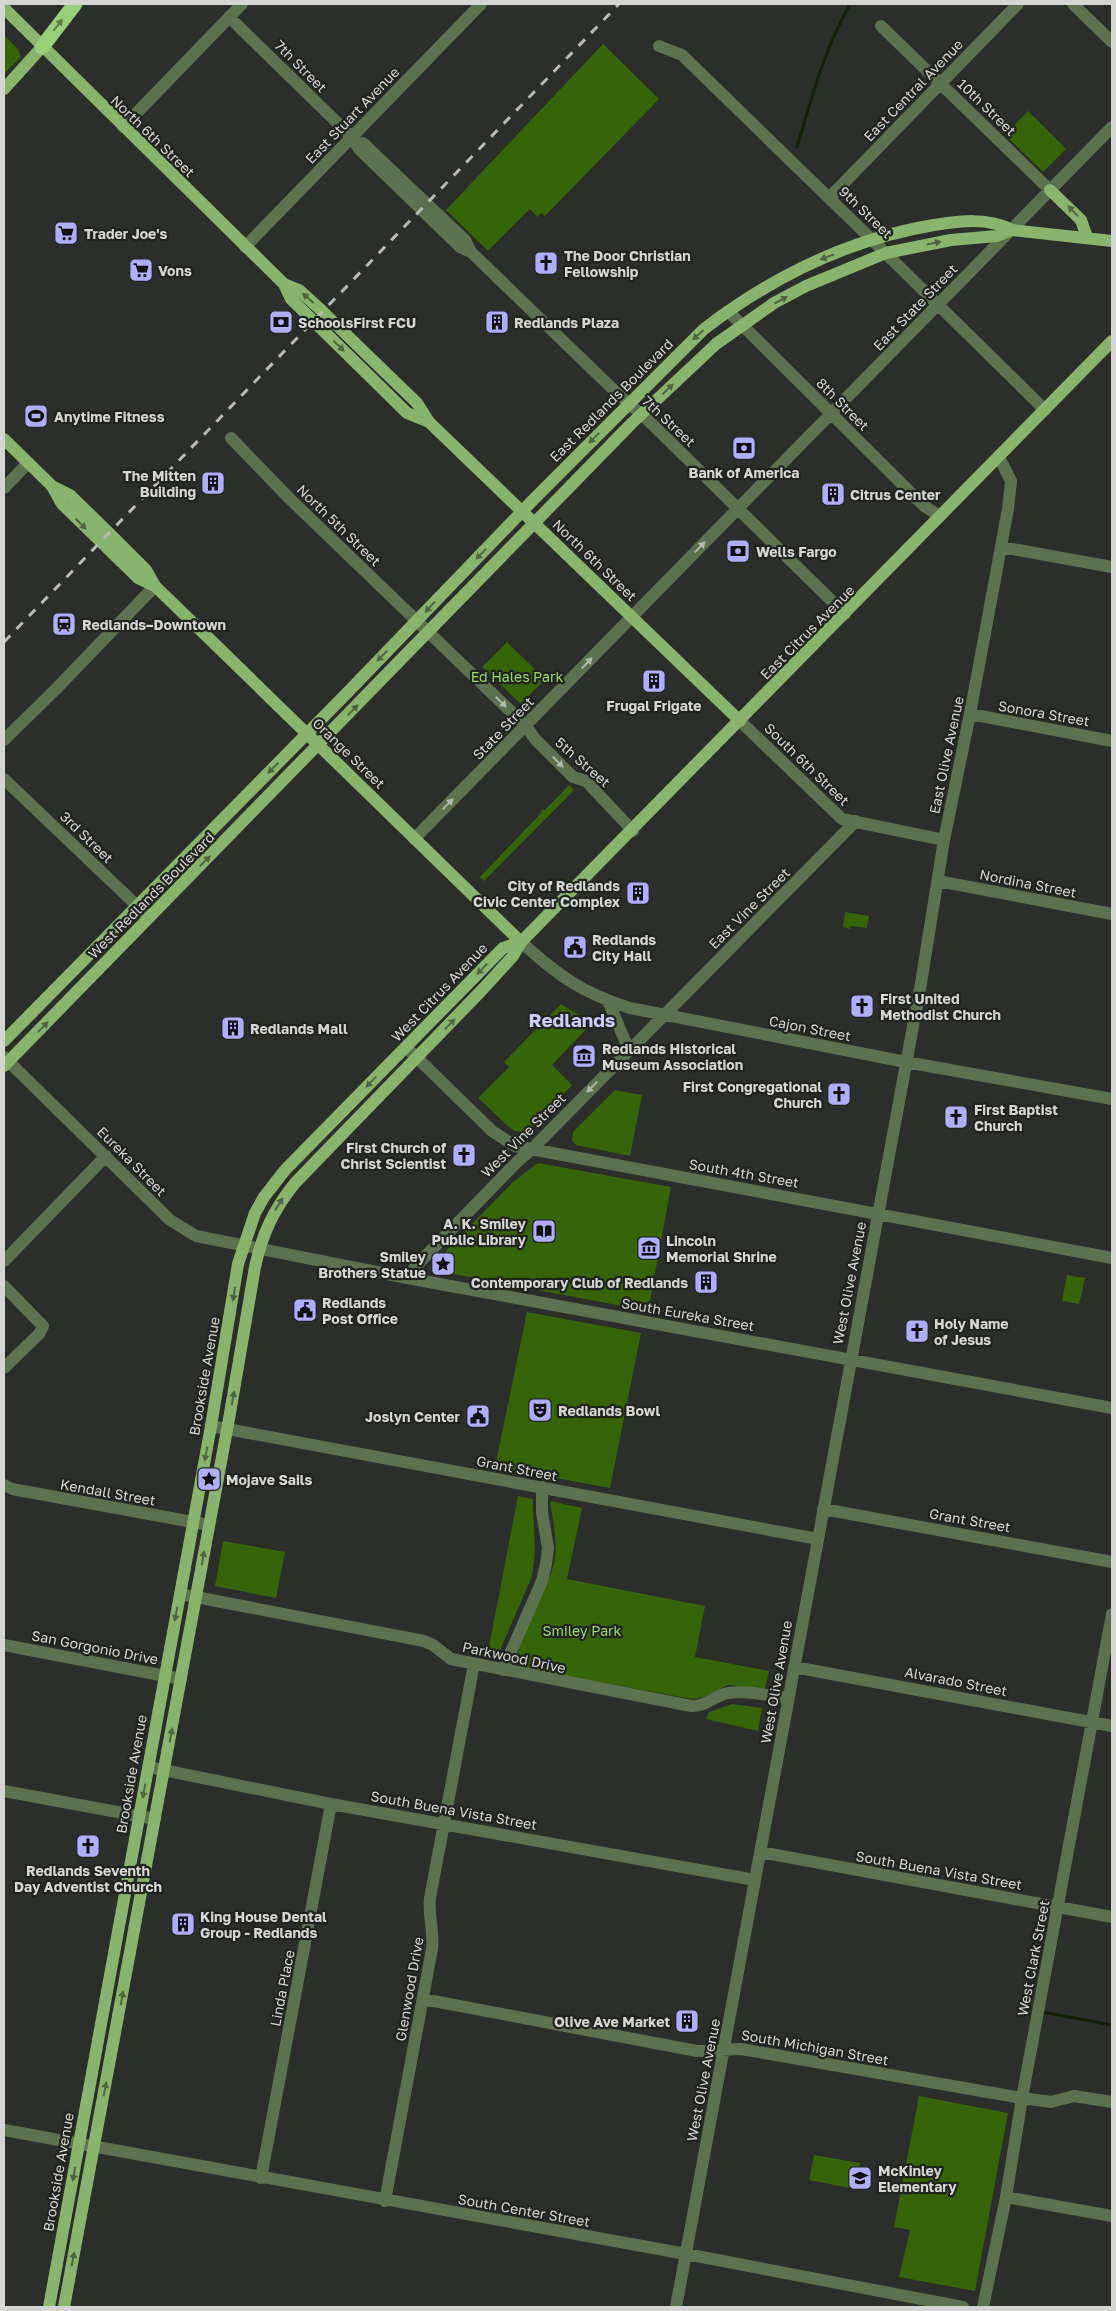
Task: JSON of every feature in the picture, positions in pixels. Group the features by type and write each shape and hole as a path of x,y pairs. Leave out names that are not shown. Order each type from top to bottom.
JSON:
{"highway":[{"path":"42,47 75,4"}],"main road":[{"name":"North 6th Street","path":"4,8 245,247 284,284 299,290 418,403 429,422 740,721"},
{"path":"4,89 42,47"},
{"path":"1050,190 1081,220 1086,237"},
{"name":"East Redlands Boulevard","path":"307,733 684,347 728,311 762,289 807,265 872,240 907,230 945,223 980,221 1004,226 1012,230 1112,241"},
{"name":"East Redlands Boulevard","path":"318,745 642,414 711,348 741,325 806,286 886,253 951,240 997,236 1012,230"},
{"name":"East Citrus Avenue","path":"521,942 633,831 1112,341"},
{"name":"Orange Street","path":"4,439 52,486 62,504 68,510 138,578 155,586 521,942"},
{"name":"West Redlands Boulevard","path":"4,1040 307,733"},
{"name":"West Redlands Boulevard","path":"5,1062 318,745"},
{"name":"West Citrus Avenue","path":"243,1246 256,1213 276,1181 502,948 521,942"},
{"name":"West Citrus Avenue","path":"259,1249 271,1216 295,1183 513,956 521,942"},
{"name":"Brookside Avenue","path":"49,2307 243,1246"},
{"path":"64,2307 259,1249"}],"street":[{"path":"122,127 242,4"},
{"name":"East Stuart Avenue","path":"245,247 481,4"},
{"name":"East Central Avenue","path":"829,198 1018,4"},
{"path":"1073,4 1112,42"},
{"name":"7th Street","path":"230,17 352,137 367,145 465,240 471,252 629,404 642,414 845,614"},
{"name":"10th Street","path":"881,26 941,82 1050,190"},
{"name":"9th Street","path":"659,46 682,55 1044,410"},
{"name":"East State Street","path":"739,508 1112,127"},
{"name":"8th Street","path":"728,311 924,506 940,516"},
{"name":"North 5th Street","path":"231,438 291,500 428,632"},
{"name":"East Olive Avenue","path":"906,1062 944,840 970,714 1012,488 1010,475 999,457"},
{"path":"4,488 28,463"},
{"name":"State Street","path":"414,839 739,508"},
{"path":"1001,546 1112,567"},
{"path":"4,740 70,675 155,586"},
{"name":"5th Street","path":"428,632 526,726 535,739 573,777 586,782 633,831"},
{"name":"Sonora Street","path":"970,714 1112,740"},
{"name":"South 6th Street","path":"740,721 839,817 944,840"},
{"name":"3rd Street","path":"4,779 149,917"},
{"name":"East Vine Street","path":"663,1015 856,821"},
{"name":"Nordina Street","path":"938,882 1112,914"},
{"name":"Cajon Street","path":"521,942 554,972 574,985 608,1001 663,1015 906,1062 1112,1099"},
{"path":"608,1001 629,1050"},
{"name":"West Vine Street","path":"407,1278 414,1268 517,1162 532,1150 663,1015"},
{"name":"South 4th Street","path":"406,1048 492,1132 515,1146 1112,1258"},
{"name":"Eureka Street","path":"5,1062 106,1156 170,1220 185,1231 207,1239 259,1249"},
{"name":"West Olive Avenue","path":"676,2307 906,1062"},
{"path":"4,1261 106,1156"},
{"name":"South Eureka Street","path":"259,1249 1112,1408"},
{"path":"4,1286 43,1326 39,1334 4,1368"},
{"name":"Grant Street","path":"211,1426 818,1538"},
{"name":"Kendall Street","path":"4,1485 12,1489 209,1525"},
{"path":"503,1670 542,1581 546,1564 548,1548 542,1512 542,1487"},
{"name":"Grant Street","path":"823,1509 1112,1562"},
{"name":"Parkwood Drive","path":"180,1594 424,1641 433,1644 451,1659 691,1706 704,1705 724,1694 734,1693 788,1698"},
{"name":"West Clark Street","path":"983,2307 1006,2196 1022,2098 1112,1614"},
{"name":"San Gorgonio Drive","path":"4,1645 181,1679"},
{"name":"Glenwood Drive","path":"385,2200 434,1932 429,1906 430,1898 474,1664"},
{"name":"Alvarado Street","path":"794,1667 1112,1726"},
{"name":"South Buena Vista Street","path":"148,1768 332,1804 755,1880"},
{"path":"4,1791 155,1819"},
{"name":"Linda Place","path":"261,2178 332,1804"},
{"name":"South Buena Vista Street","path":"760,1852 1112,1917"},
{"name":"South Michigan Street","path":"423,1999 697,2051 724,2048 741,2049 1051,2102 1074,2096 1112,2102"},
{"name":"South Center Street","path":"4,2130 686,2254 963,2307"},
{"path":"1006,2196 1112,2216"}],"green space":[{"path":"4,35 18,49 21,57 4,74"},
{"path":"603,44 659,99 545,216 541,213 537,217 530,209 488,251 446,210"},
{"path":"1028,111 1066,149 1043,172 1005,135"},
{"name":"Ed Hales Park","path":"507,642 545,679 521,704 482,667"},
{"path":"569,785 574,790 484,881 480,877 542,812 541,810 545,810"},
{"path":"845,912 869,916 867,928 851,926 850,929 843,927"},
{"path":"561,1004 592,1023 552,1065 572,1085 528,1133 515,1131 478,1098 509,1067 504,1062"},
{"path":"615,1090 642,1095 630,1156 576,1145 572,1140 573,1132"},
{"path":"538,1163 671,1187 648,1311 443,1272 437,1267 438,1259 513,1182"},
{"path":"1067,1275 1085,1278 1079,1304 1062,1301"},
{"path":"527,1312 641,1333 610,1488 495,1467"},
{"name":"Smiley Park","path":"518,1496 533,1499 535,1549 533,1569 531,1579 500,1650 495,1654 488,1652"},
{"name":"Smiley Park","path":"550,1501 582,1508 567,1579 705,1606 695,1657 769,1671 765,1689 728,1685 704,1697 692,1699 528,1669 522,1665 518,1658 522,1639 554,1563 555,1540"},
{"path":"223,1541 285,1552 276,1598 215,1586"},
{"path":"732,1704 762,1708 758,1731 706,1719 709,1712"},
{"path":"919,2096 1008,2113 975,2291 899,2277 910,2230 894,2227"},
{"path":"814,2155 860,2163 855,2189 809,2180"}],"waterway":[{"path":"797,147 826,57 850,4"},
{"path":"1042,2012 1112,2025"}],"railway":[{"path":"4,642 619,4"}],"place":[{"name":"Trader Joe's","path":"66,233"},
{"name":"The Door Christian Fellowship","path":"546,263"},
{"name":"Vons","path":"141,270"},
{"name":"SchoolsFirst FCU","path":"281,322"},
{"name":"Redlands Plaza","path":"497,322"},
{"name":"Anytime Fitness","path":"36,416"},
{"name":"Bank of America","path":"744,448"},
{"name":"The Mitten Building","path":"213,483"},
{"name":"Citrus Center","path":"833,494"},
{"name":"Wells Fargo","path":"738,551"},
{"name":"Redlands–Downtown","path":"64,624"},
{"name":"Frugal Frigate","path":"654,681"},
{"name":"City of Redlands Civic Center Complex","path":"638,893"},
{"name":"Redlands City Hall","path":"575,947"},
{"name":"First United Methodist Church","path":"862,1006"},
{"name":"Redlands Mall","path":"233,1028"},
{"name":"Redlands Historical Museum Association","path":"584,1056"},
{"name":"First Congregational Church","path":"839,1094"},
{"name":"First Baptist Church","path":"956,1117"},
{"name":"First Church of Christ Scientist","path":"464,1155"},
{"name":"A. K. Smiley Public Library","path":"544,1231"},
{"name":"Lincoln Memorial Shrine","path":"649,1248"},
{"name":"Smiley Brothers Statue","path":"443,1264"},
{"name":"Contemporary Club of Redlands","path":"706,1282"},
{"name":"Redlands Post Office","path":"305,1310"},
{"name":"Holy Name of Jesus","path":"917,1331"},
{"name":"Redlands Bowl","path":"540,1410"},
{"name":"Joslyn Center","path":"478,1416"},
{"name":"Mojave Sails","path":"209,1479"},
{"name":"Redlands Seventh Day Adventist Church","path":"88,1846"},
{"name":"King House Dental Group - Redlands","path":"183,1924"},
{"name":"Olive Ave Market","path":"687,2021"},
{"name":"McKinley Elementary","path":"860,2178"}],"district":[{"name":"Redlands","path":"572,1019"}]}
